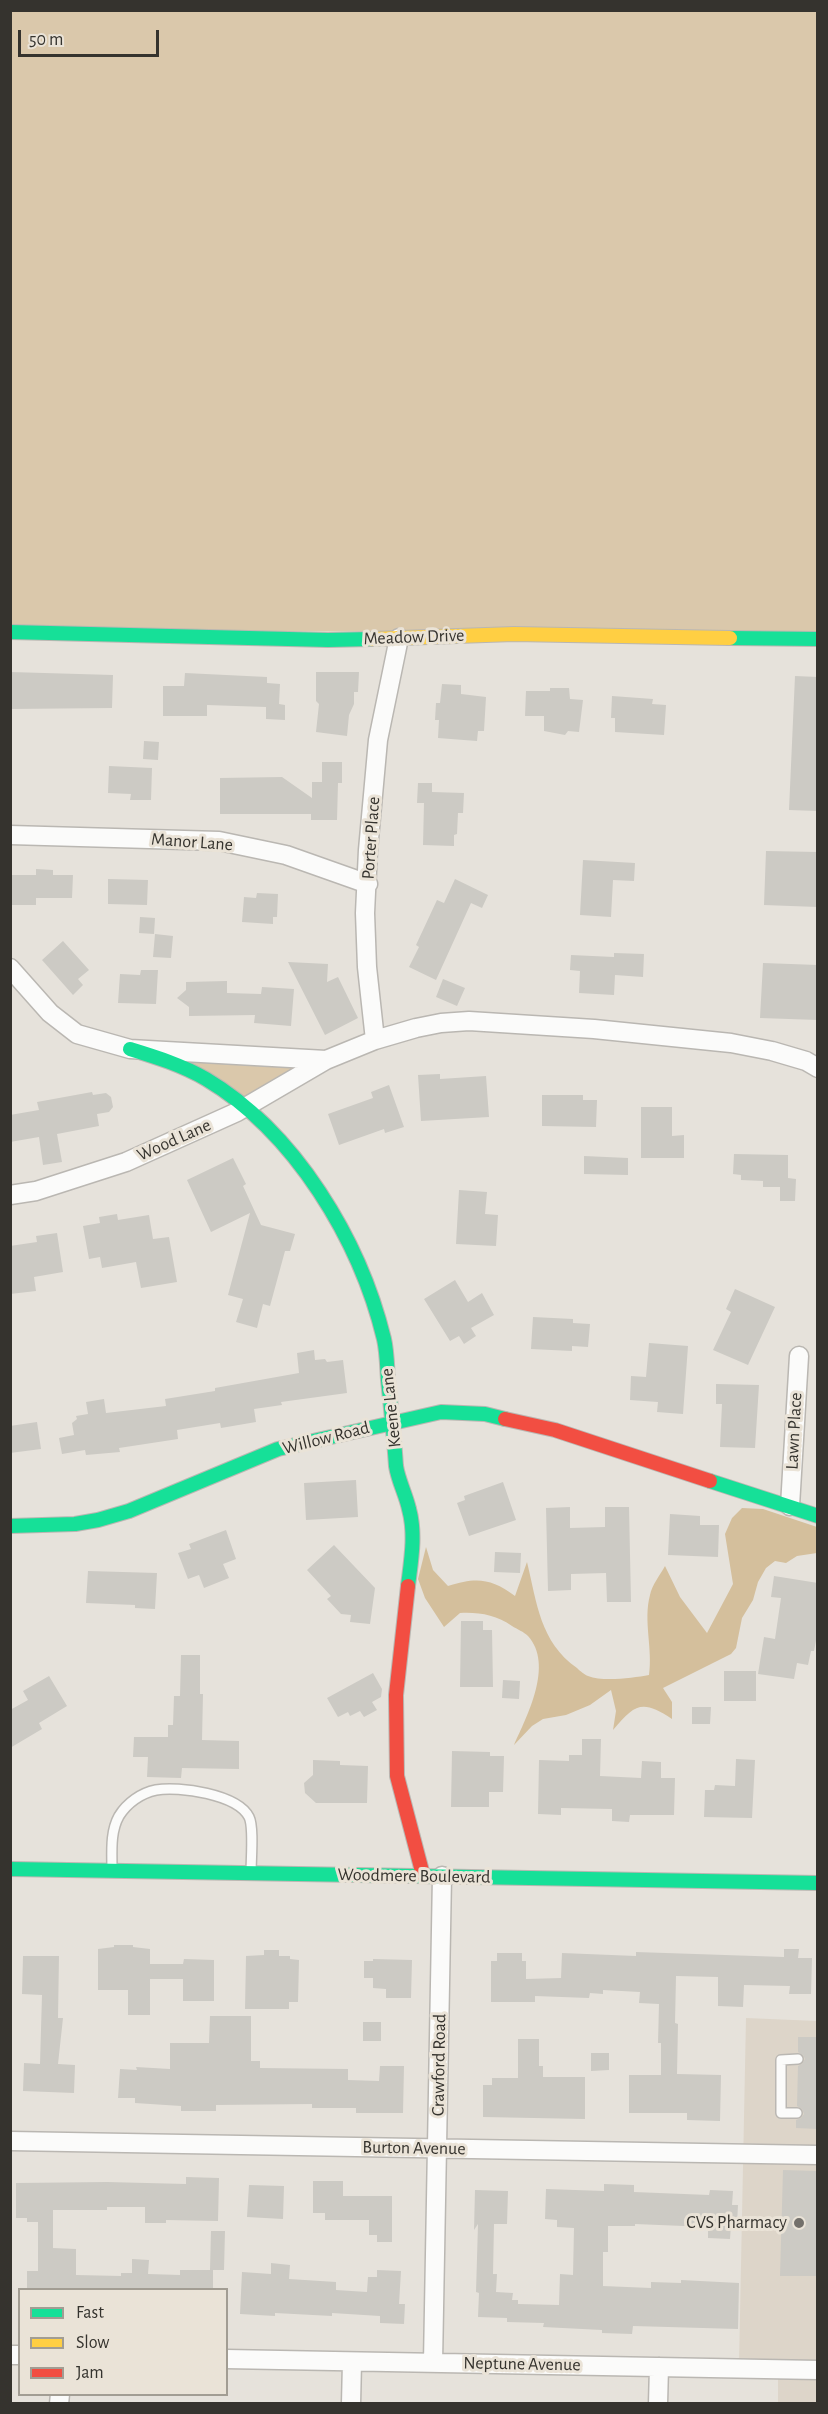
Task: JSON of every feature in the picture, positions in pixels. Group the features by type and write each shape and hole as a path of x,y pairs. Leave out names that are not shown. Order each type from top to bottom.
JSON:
{"street":[{"name":"Meadow Drive","path":"10,632 328,640 514,634 818,639"},
{"name":"Porter Place","path":"375,1040 367,967 365,913 368,850 378,740 399,638"},
{"name":"Manor Lane","path":"10,836 219,841 285,855 368,885"},
{"path":"10,968 50,1013 77,1034 130,1049 326,1060"},
{"name":"Wood Lane","path":"10,1195 36,1191 126,1162 245,1107 326,1060 375,1040 441,1023 480,1022 594,1029 731,1043 772,1051 806,1061 818,1068"},
{"name":"Keene Lane","path":"130,1049 182,1067 206,1079 245,1107 301,1164 346,1239 364,1278 384,1340 397,1471 410,1511 413,1542 396,1695 397,1776 423,1875"},
{"name":"Lawn Place","path":"790,1506 799,1356"},
{"name":"Willow Road","path":"10,1526 75,1524 98,1520 129,1511 278,1449 441,1412 485,1414 555,1430 818,1516"},
{"name":"Woodmere Boulevard","path":"10,1869 251,1875 423,1875 818,1883"},
{"name":"Crawford Road","path":"433,2362 442,1876"},
{"name":"Burton Avenue","path":"10,2140 818,2156"},
{"name":"Neptune Avenue","path":"228,2359 818,2370"},
{"path":"351,2403 352,2362"},
{"path":"658,2403 659,2367"}],"lane":[{"path":"112,1871 113,1828 120,1814 136,1797 156,1790 218,1795 242,1807 251,1819 251,1875"},
{"path":"797,2113 781,2113 781,2061 798,2060"}],"shaded area":[{"path":"11,11 817,11 817,632 11,631"},
{"path":"171,1056 314,1062 247,1102"},
{"path":"742,1508 763,1509 817,1527 817,1553 797,1556 786,1563 775,1561 766,1568 758,1582 753,1600 742,1618 736,1648 731,1654 663,1688 672,1702 672,1719 653,1709 640,1707 627,1714 613,1730 616,1711 611,1690 590,1705 566,1715 543,1719 532,1726 514,1745 536,1690 539,1661 535,1648 525,1633 500,1619 487,1615 460,1613 444,1627 425,1598 418,1579 426,1547 433,1570 448,1586 467,1581 483,1581 498,1586 515,1596 527,1562 542,1621 555,1646 565,1658 584,1674 594,1678 618,1679 649,1675 647,1615 654,1584 665,1566 680,1597 707,1633 733,1584 725,1534 732,1518"},
{"path":"746,2018 817,2021 817,2403 778,2403 778,2367 739,2365"}],"building":[{"path":"10,672 113,675 112,708 10,709"},
{"path":"316,672 359,672 358,692 354,692 354,704 349,715 347,736 316,732 319,704 316,701"},
{"path":"185,673 267,677 267,683 280,684 279,704 285,705 285,720 266,719 266,707 207,705 207,716 163,716 163,686 184,686"},
{"path":"795,676 818,677 818,811 789,810"},
{"path":"442,684 461,685 461,694 486,697 484,731 478,731 477,741 438,738 439,720 435,720 436,703 440,703"},
{"path":"550,688 569,688 570,699 583,700 579,732 568,731 565,735 544,731 544,716 525,716 526,691 550,691"},
{"path":"612,696 653,699 652,704 666,705 664,735 615,732 615,718 611,718"},
{"path":"144,741 159,742 158,760 143,759"},
{"path":"322,762 342,762 342,783 338,783 337,820 311,820 311,814 220,814 220,778 282,777 312,798 312,782 322,782"},
{"path":"109,766 152,768 151,800 130,800 131,794 108,793"},
{"path":"418,783 432,783 432,792 464,793 463,813 458,813 454,846 423,845 424,803 417,803"},
{"path":"766,851 818,852 818,907 764,905"},
{"path":"583,860 635,863 634,881 613,880 611,917 580,915"},
{"path":"36,869 53,870 53,875 73,875 72,898 36,898 36,905 10,905 10,875 36,875"},
{"path":"108,879 148,880 147,905 108,904"},
{"path":"455,879 488,895 482,908 471,903 436,980 409,967 419,947 416,945 437,900 444,903"},
{"path":"257,893 278,894 277,917 273,917 273,924 242,922 244,897 256,898"},
{"path":"140,917 155,918 154,934 139,933"},
{"path":"155,934 173,936 171,958 153,957"},
{"path":"63,941 89,970 78,979 83,985 73,995 42,960"},
{"path":"614,953 644,954 643,977 615,975 614,995 579,993 580,971 570,970 571,955 614,957"},
{"path":"288,962 328,964 327,982 338,977 358,1018 325,1035"},
{"path":"763,963 818,965 818,1020 760,1018"},
{"path":"141,970 158,970 156,1004 118,1003 120,974 140,975"},
{"path":"443,979 465,988 457,1006 436,997"},
{"path":"227,981 227,993 261,994 262,987 294,989 291,1026 254,1023 255,1015 189,1016 189,1007 177,998 186,990 186,982"},
{"path":"440,1074 440,1079 486,1076 489,1117 421,1121 418,1075"},
{"path":"389,1085 404,1127 385,1133 384,1129 339,1145 328,1114 373,1098 371,1092"},
{"path":"92,1092 93,1095 106,1093 111,1097 113,1107 109,1112 97,1114 99,1126 57,1134 62,1162 43,1165 39,1137 10,1142 10,1115 39,1110 37,1102"},
{"path":"542,1095 583,1095 583,1100 597,1100 596,1127 542,1126"},
{"path":"641,1107 672,1107 672,1136 684,1135 684,1158 641,1158"},
{"path":"734,1154 788,1155 788,1178 796,1179 795,1201 780,1201 780,1187 763,1187 763,1181 741,1180 741,1175 733,1174"},
{"path":"584,1156 628,1158 628,1175 584,1174"},
{"path":"233,1158 246,1184 243,1186 261,1225 295,1234 290,1251 285,1251 270,1306 263,1304 257,1328 236,1322 243,1299 228,1295 250,1213 211,1232 187,1180"},
{"path":"459,1190 487,1192 485,1214 498,1215 496,1246 456,1244"},
{"path":"117,1214 118,1220 149,1215 153,1239 169,1237 177,1282 141,1288 136,1262 102,1268 100,1257 89,1259 83,1226 100,1223 99,1217"},
{"path":"57,1233 63,1272 34,1277 36,1291 10,1294 10,1246 37,1242 36,1236"},
{"path":"455,1280 468,1302 482,1293 494,1315 471,1328 476,1336 464,1344 459,1336 450,1341 424,1299"},
{"path":"735,1289 775,1307 748,1365 713,1350 731,1312 726,1309"},
{"path":"533,1317 573,1319 573,1323 590,1324 588,1347 572,1346 572,1351 531,1349"},
{"path":"649,1343 688,1346 683,1414 657,1412 658,1402 630,1400 631,1376 646,1377"},
{"path":"314,1350 315,1360 325,1359 327,1362 343,1360 347,1393 281,1402 282,1405 254,1409 256,1422 221,1428 220,1423 177,1430 178,1439 119,1448 120,1452 86,1455 85,1450 62,1454 59,1438 74,1435 72,1423 77,1419 76,1416 88,1414 86,1402 104,1399 106,1413 166,1406 165,1399 299,1373 297,1353"},
{"path":"716,1384 759,1385 755,1448 720,1447 722,1404 716,1404"},
{"path":"37,1422 41,1449 10,1453 10,1426"},
{"path":"356,1480 358,1517 306,1520 304,1483"},
{"path":"503,1482 516,1520 469,1536 457,1503 465,1500 464,1496"},
{"path":"570,1507 570,1528 605,1527 605,1507 629,1507 631,1602 607,1602 606,1573 571,1574 571,1590 548,1591 546,1508"},
{"path":"670,1514 700,1516 700,1525 719,1525 718,1557 668,1555"},
{"path":"226,1530 236,1559 223,1564 229,1578 204,1588 199,1575 188,1579 178,1553 191,1549 189,1544"},
{"path":"334,1545 375,1588 370,1624 350,1622 351,1615 341,1614 327,1599 331,1596 307,1570"},
{"path":"495,1552 521,1553 520,1573 494,1572"},
{"path":"88,1571 157,1573 155,1609 135,1608 135,1605 86,1603"},
{"path":"774,1576 818,1583 818,1630 814,1651 811,1651 808,1665 797,1663 794,1679 758,1674 764,1637 775,1639 781,1598 771,1597"},
{"path":"461,1621 483,1621 483,1630 492,1630 493,1687 460,1687"},
{"path":"181,1655 200,1655 200,1694 203,1694 202,1740 239,1741 239,1769 182,1768 181,1778 147,1777 148,1757 133,1757 134,1737 168,1737 168,1725 173,1725 174,1696 180,1696"},
{"path":"724,1671 756,1671 756,1701 724,1701"},
{"path":"373,1673 382,1689 381,1697 372,1702 377,1710 364,1717 360,1711 350,1716 348,1712 338,1717 327,1698"},
{"path":"49,1676 67,1706 39,1723 42,1729 10,1748 10,1710 28,1700 23,1691"},
{"path":"503,1680 520,1681 519,1699 502,1698"},
{"path":"692,1707 711,1707 710,1724 692,1724"},
{"path":"582,1739 601,1739 600,1776 641,1778 642,1761 661,1762 661,1778 675,1778 674,1815 630,1815 629,1822 612,1821 612,1809 561,1808 561,1815 538,1814 539,1760 569,1761 569,1755 582,1755"},
{"path":"452,1751 490,1752 490,1756 504,1756 503,1792 489,1792 489,1807 451,1807"},
{"path":"736,1759 755,1760 752,1818 704,1817 705,1790 714,1790 715,1785 735,1786"},
{"path":"313,1760 340,1761 340,1765 368,1766 367,1803 316,1803 305,1793 304,1783 313,1775"},
{"path":"114,1945 133,1945 133,1947 150,1949 150,1964 183,1964 184,1959 214,1960 214,2001 183,2001 183,1979 150,1979 150,2015 128,2015 128,1990 98,1990 98,1949 114,1947"},
{"path":"784,1949 799,1949 798,1958 812,1958 811,1994 789,1994 790,1986 744,1985 743,2007 718,2006 718,1977 676,1976 677,2074 721,2075 720,2121 687,2120 687,2113 629,2113 629,2075 661,2075 661,2043 658,2043 659,2004 639,2003 640,1992 603,1990 603,1994 590,1993 589,1998 535,1996 535,2002 491,2002 491,1961 497,1961 497,1953 522,1953 522,1961 526,1961 526,1979 561,1978 562,1953 636,1956 636,1952 784,1957"},
{"path":"264,1950 279,1950 279,1956 290,1956 290,1959 299,1960 298,2002 289,2002 289,2009 245,2009 246,1956 264,1955"},
{"path":"23,1956 59,1956 58,2018 63,2018 58,2064 75,2065 74,2093 23,2091 24,2063 40,2064 42,1995 22,1994"},
{"path":"373,1959 412,1960 411,1998 386,1998 386,1989 373,1988 373,1978 364,1978 364,1961 373,1961"},
{"path":"210,2016 251,2016 251,2061 260,2061 260,2068 348,2069 348,2080 379,2081 380,2066 404,2066 403,2113 356,2113 356,2108 312,2108 312,2104 216,2105 216,2111 181,2111 181,2106 135,2103 135,2098 118,2098 120,2069 137,2070 136,2067 170,2069 170,2043 209,2043"},
{"path":"363,2022 381,2022 381,2041 363,2041"},
{"path":"798,2037 818,2037 818,2129 796,2128 796,2120 804,2114 797,2106 798,2066 805,2059 798,2052"},
{"path":"518,2039 539,2039 539,2066 543,2066 543,2077 585,2077 585,2119 483,2117 483,2085 492,2085 492,2078 518,2078"},
{"path":"591,2053 609,2053 609,2070 591,2071"},
{"name":"CVS Pharmacy","path":"783,2170 818,2171 818,2276 780,2276"},
{"path":"186,2177 219,2178 218,2221 166,2220 166,2223 145,2223 145,2207 53,2210 53,2248 76,2249 76,2275 121,2276 121,2273 132,2273 132,2259 149,2260 148,2274 180,2275 180,2270 210,2270 211,2231 225,2231 224,2270 213,2270 213,2288 27,2288 27,2271 38,2271 38,2222 27,2222 27,2218 16,2218 16,2183 186,2184"},
{"path":"313,2181 343,2181 343,2196 392,2196 392,2242 377,2242 377,2235 369,2235 369,2220 325,2220 325,2213 313,2213"},
{"path":"604,2184 634,2185 634,2192 709,2195 710,2190 733,2191 732,2205 738,2205 737,2224 731,2224 730,2239 708,2238 708,2227 635,2224 635,2226 608,2226 608,2252 603,2252 603,2286 651,2288 651,2282 681,2283 681,2280 739,2283 738,2329 633,2326 632,2334 602,2333 602,2330 543,2327 544,2323 507,2322 507,2318 478,2317 479,2293 476,2292 478,2224 474,2230 475,2190 508,2191 507,2224 494,2224 493,2274 497,2274 496,2292 513,2293 512,2300 518,2300 518,2304 559,2305 560,2274 573,2275 574,2228 557,2227 557,2220 545,2219 546,2189 604,2191"},
{"path":"249,2185 284,2186 283,2219 247,2217"},
{"path":"271,2263 290,2265 289,2279 336,2282 336,2290 367,2292 368,2277 377,2277 377,2270 401,2271 399,2304 405,2304 404,2324 380,2323 380,2316 332,2313 332,2316 240,2314 242,2272 271,2274"}],"traffic: fast":[{"path":"10,632 328,640 372,639"},
{"path":"730,638 818,639"},
{"path":"130,1049 188,1070 206,1079 238,1101 268,1128 295,1158 341,1227 359,1264 385,1344 396,1466 408,1504 412,1528 408,1586"},
{"path":"10,1526 75,1524 98,1520 129,1511 278,1449 441,1412 485,1414 505,1419"},
{"path":"710,1481 818,1516"},
{"path":"10,1869 818,1883"}],"traffic: slow":[{"path":"372,639 514,634 730,638"}],"traffic: jam":[{"path":"505,1419 555,1430 710,1481"},
{"path":"408,1586 396,1695 397,1776 423,1875"}],"place":[{"name":"CVS Pharmacy","path":"799,2223"}]}
